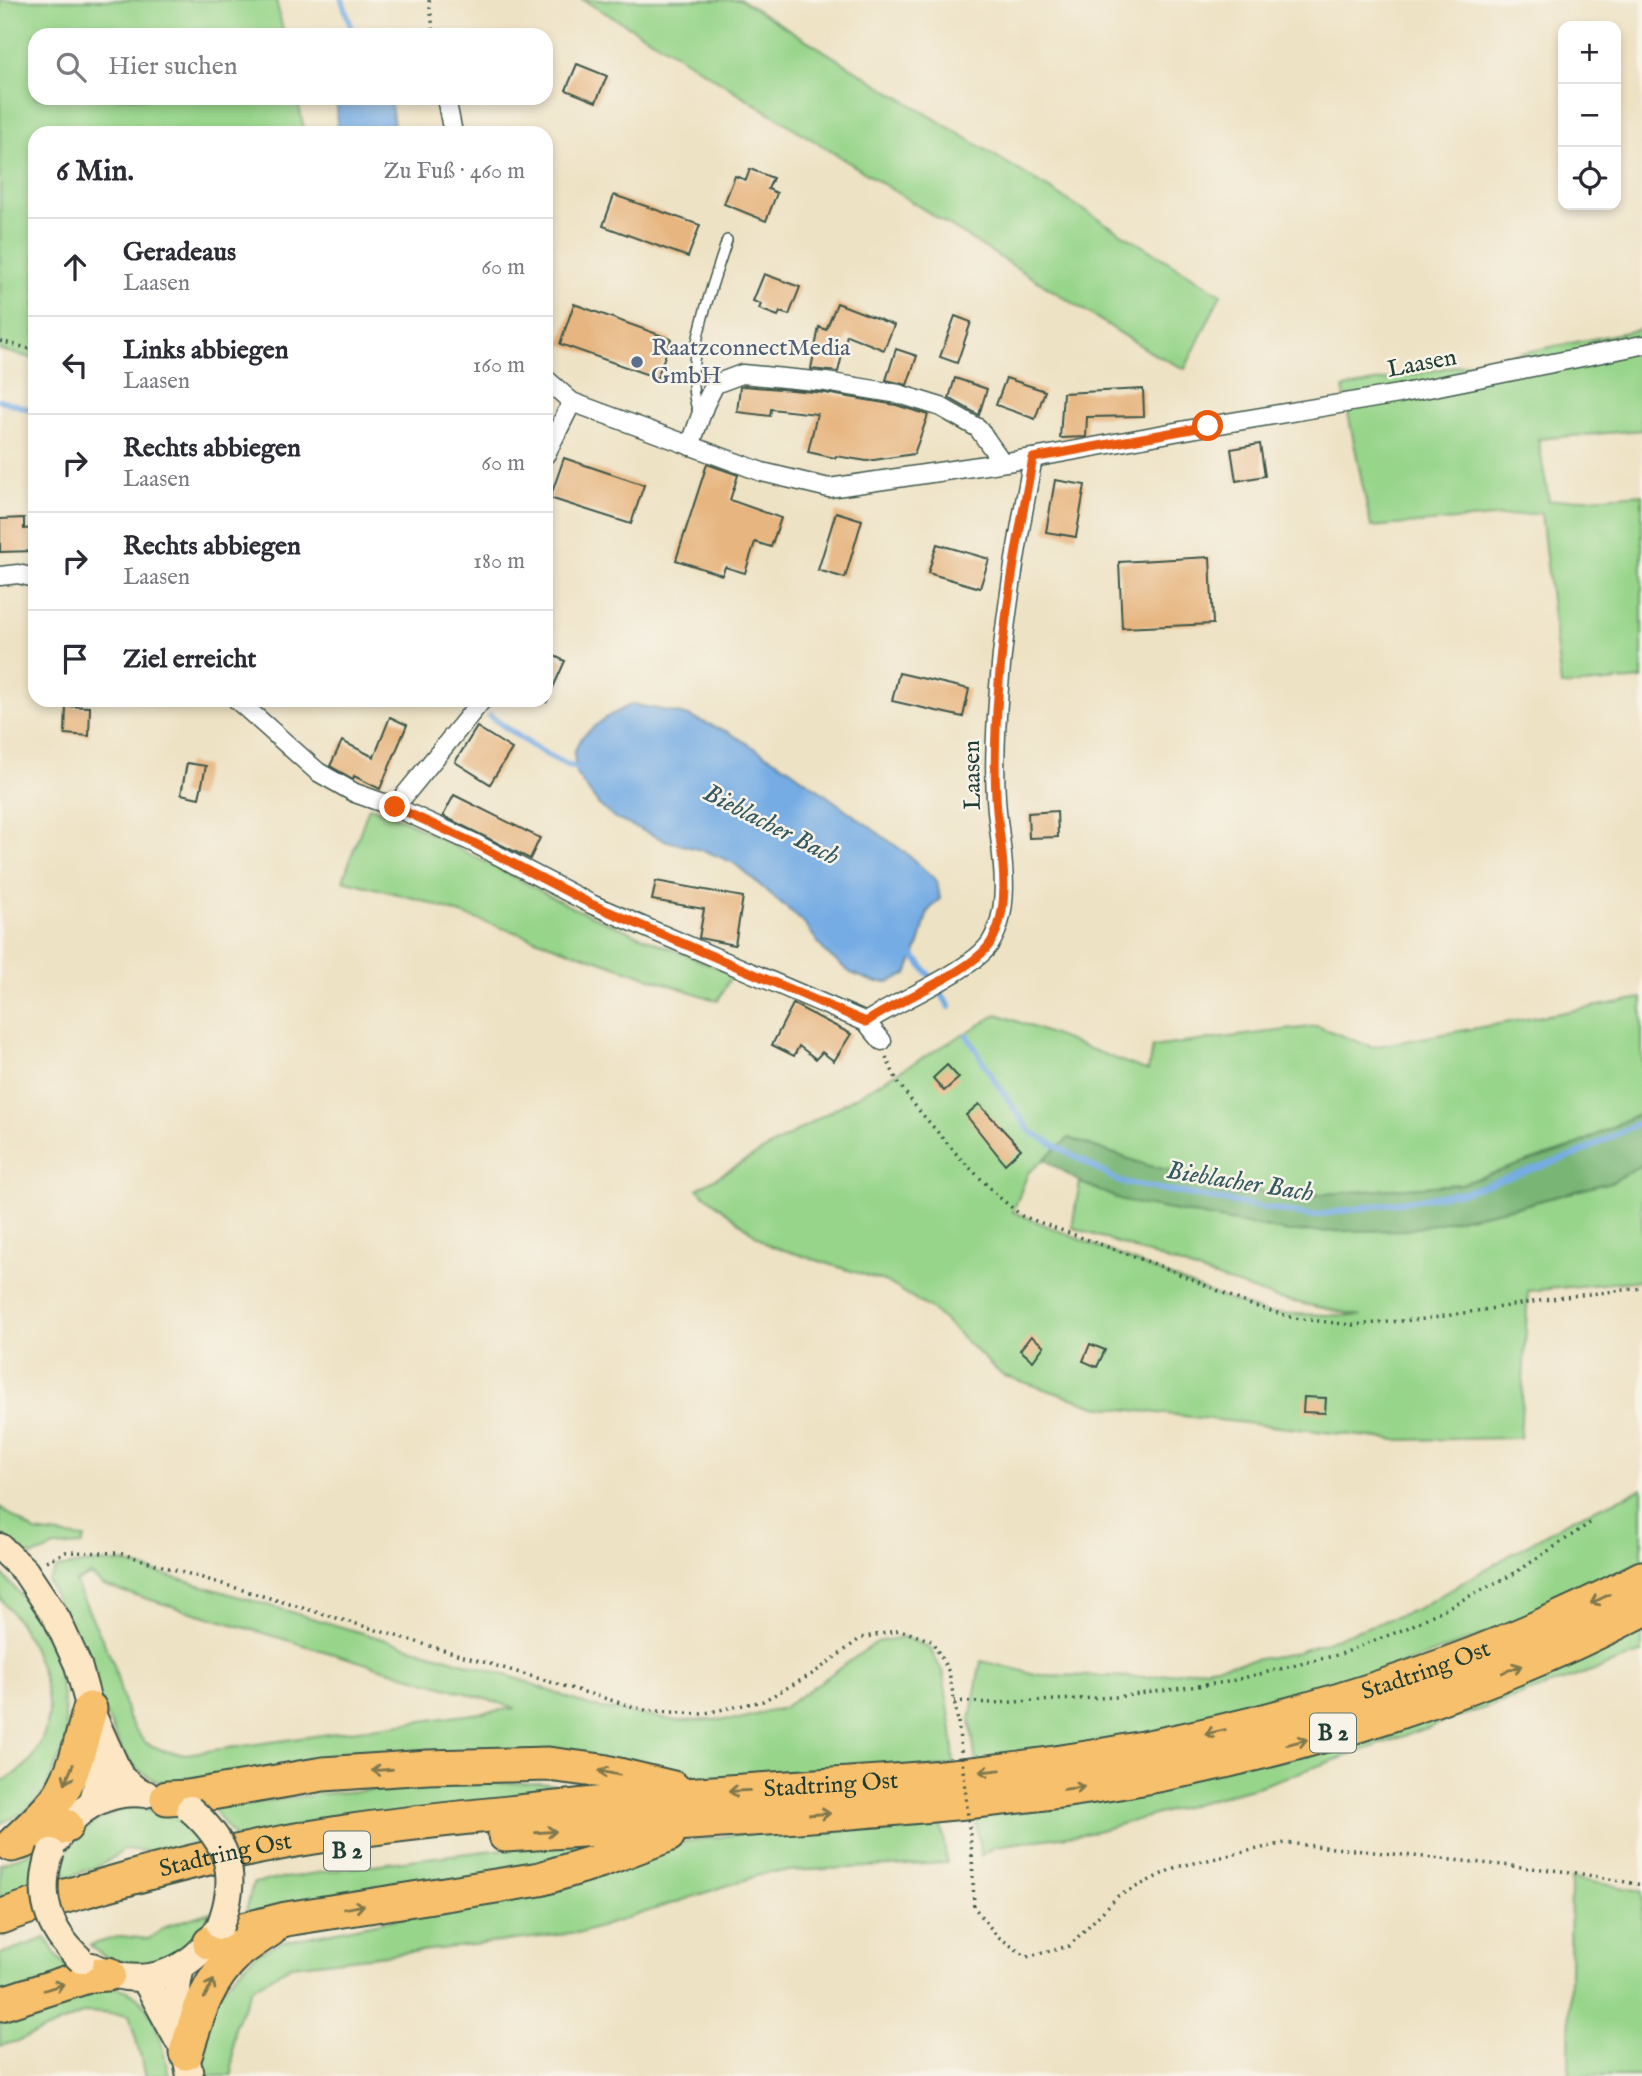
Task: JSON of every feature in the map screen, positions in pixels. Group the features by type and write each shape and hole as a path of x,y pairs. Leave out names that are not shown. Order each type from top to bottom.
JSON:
{"highway":[{"name":"Stadtring Ost","path":"0,1938 141,1893 254,1867 354,1849 701,1808 872,1783 990,1771 1131,1751 1301,1712 1441,1667 1558,1618 1642,1578"},
{"name":"Stadtring Ost","path":"0,1917 134,1877 246,1850 342,1832 435,1820 701,1808 904,1808 1006,1798 1120,1782 1221,1761 1333,1733 1437,1698 1530,1662 1642,1610"},
{"path":"6,1848 41,1816 61,1793 73,1766 90,1709"},
{"name":"B 2","path":"166,1800 323,1774 428,1767 548,1764 602,1771 701,1808"},
{"name":"B 2","path":"215,1934 228,1934 286,1919 540,1879 599,1861 701,1808"},
{"path":"6,1848 58,1839"},
{"name":"B 2","path":"188,2064 201,2005 213,1980 240,1950 286,1919"},
{"path":"0,2004 91,1975 95,1967"}],"main road":[{"path":"0,1547 25,1571 57,1619 78,1665 90,1709 99,1782 91,1804"},
{"path":"90,1709 121,1778 166,1800 214,1833 228,1862 230,1877 226,1909 215,1934 182,1966 161,1975 141,1978 95,1967 59,1937 47,1911 44,1880 58,1839 72,1819 91,1804 114,1795 166,1800"},
{"path":"182,1966 176,1988 188,2064"},
{"path":"141,1978 148,1985 188,2064"}],"street":[{"path":"447,105 452,126"},
{"name":"Laasen","path":"553,385 572,402 690,446 762,472 829,488 1033,458 1399,394 1642,345"},
{"path":"690,446 715,384 742,374 838,384 899,394 941,407 978,428 1002,462"},
{"path":"553,440 572,402"},
{"name":"Laasen","path":"866,1022 972,960 989,945 998,928 1003,896 996,808 999,677 1009,589 1033,458"},
{"path":"0,576 18,574 28,576"},
{"path":"245,707 318,772 355,793 395,807 472,842 591,904 866,1022 882,1041"},
{"path":"395,807 476,707"}],"lane":[{"path":"700,417 695,407 692,383 694,362 702,324 727,240"}],"path":[{"path":"429,0 433,28"},
{"path":"0,341 28,348"},
{"path":"882,1041 897,1081 916,1107 960,1158 999,1197 1023,1216 1163,1267 1251,1305 1294,1318 1352,1325 1426,1319 1563,1297 1642,1288"},
{"path":"954,1701 993,1703 1117,1697 1227,1682 1341,1654 1407,1628 1515,1573 1590,1523"},
{"path":"25,1571 66,1552 119,1553 644,1710 699,1714 762,1701 814,1673 861,1638 900,1630 932,1641 949,1672 958,1722 972,1855 974,1907 997,1936 1027,1957 1069,1946 1118,1896 1176,1867 1285,1843 1571,1872 1642,1885"}],"green space":[{"path":"0,0 276,0 282,28 28,28 28,105 299,105 303,126 28,126 28,357 0,350"},
{"path":"583,0 741,0 1221,294 1185,369 1154,354 663,46"},
{"path":"1642,329 1642,430 1538,439 1549,501 1642,494 1642,679 1561,686 1541,513 1371,527 1343,388"},
{"path":"369,807 400,818 573,908 732,974 718,1001 417,899 343,880"},
{"path":"1642,998 1642,1112 1572,1147 1461,1184 1283,1197 1146,1165 1069,1138 1028,1173 1013,1212 1265,1313 1361,1316 1275,1298 1072,1227 1080,1182 1123,1201 1290,1232 1406,1230 1520,1206 1614,1181 1642,1164 1642,1280 1528,1291 1520,1438 1395,1440 1096,1406 1002,1375 934,1311 887,1282 768,1245 697,1189 998,1014 1148,1071 1152,1047 1317,1026 1372,1047"},
{"path":"1642,1112 1642,1164 1614,1181 1520,1206 1406,1230 1290,1232 1123,1201 1080,1182 1044,1159 1069,1138 1146,1165 1283,1197 1461,1184 1572,1147"},
{"path":"1642,1489 1642,1561 1516,1623 1283,1708 976,1764 970,1719 981,1661 1040,1675 1148,1677 1295,1653 1417,1609 1570,1520"},
{"path":"0,1507 35,1532 85,1538 82,1545 55,1547 33,1556 22,1553 0,1532"},
{"path":"121,1562 522,1680 589,1706 678,1721 739,1719 783,1708 877,1642 903,1637 929,1647 943,1673 952,1731 954,1766 688,1780 622,1765 192,1783 156,1781 136,1768 123,1753 48,1581 57,1568","holes":["91,1575 104,1586 516,1708 185,1754 164,1751 144,1742 128,1718 113,1662 75,1582"]},
{"path":"0,1571 24,1599 42,1628 55,1658 63,1696 67,1740 44,1792 23,1813 0,1824 0,1783 20,1770 33,1757 45,1731 49,1710 44,1680 34,1650 19,1622 0,1598"},
{"path":"1642,1626 1642,1653 1629,1658 1263,1785 1089,1833 996,1846 981,1856 975,1814 1437,1714 1588,1656"},
{"path":"541,1783 620,1794 237,1841 213,1808 320,1794 451,1784"},
{"path":"135,1807 179,1820 199,1842 160,1853 125,1849 102,1865 65,1878 68,1851 75,1840 96,1821"},
{"path":"940,1818 947,1863 769,1872 584,1932 291,1966 252,1988 234,2027 232,2076 207,2076 203,2058 205,2024 214,1997 257,1953 282,1942 475,1903 583,1877 685,1842 757,1831"},
{"path":"628,1838 559,1867 243,1924 253,1883 440,1856"},
{"path":"35,1850 30,1887 0,1898 0,1864"},
{"path":"1571,1878 1642,1891 1642,2076 1569,2076"},
{"path":"211,1912 200,1933 190,1944 156,1960 131,1963 119,1961 105,1957 90,1945 121,1936 148,1939 169,1925"},
{"path":"46,1938 56,1955 73,1973 0,1997 0,1954"},
{"path":"105,1986 128,1991 146,2007 161,2040 169,2076 146,2076 129,2015 87,2012 0,2046 0,2014"}],"water":[{"path":"337,105 391,105 394,126 337,126"},
{"path":"632,704 686,715 728,732 790,769 907,854 937,881 940,899 928,911 907,974 889,982 874,982 851,973 826,953 803,922 734,863 708,852 664,840 616,819 599,805 576,774 574,752 582,737 605,718"}],"building":[{"path":"577,64 607,76 596,102 566,90"},
{"path":"750,169 773,178 768,189 777,193 766,221 724,204 735,176 746,180"},
{"path":"614,195 700,225 688,257 603,226"},
{"path":"764,274 800,287 789,315 780,312 778,316 759,309 761,304 753,301"},
{"path":"837,303 894,325 884,350 847,335 838,372 811,369 819,327 826,330"},
{"path":"574,304 671,339 657,378 560,344"},
{"path":"955,316 971,322 957,363 940,357"},
{"path":"896,349 917,356 907,385 886,380"},
{"path":"955,378 987,389 979,415 949,398"},
{"path":"1006,378 1045,391 1035,419 996,405"},
{"path":"740,387 825,393 896,405 928,415 914,454 867,461 835,458 808,452 817,414 771,409 770,416 737,412"},
{"path":"1143,389 1144,416 1087,417 1086,437 1060,438 1063,393"},
{"path":"1260,444 1265,476 1236,481 1231,449"},
{"path":"564,458 644,485 631,524 553,499 553,489"},
{"path":"707,464 738,475 730,500 781,518 771,547 755,542 745,573 725,567 722,575 676,560"},
{"path":"1055,480 1085,485 1076,537 1046,532"},
{"path":"836,512 862,520 845,578 818,570"},
{"path":"24,518 24,529 28,529 28,551 0,552 0,519"},
{"path":"937,544 989,559 980,588 928,573"},
{"path":"1210,557 1213,624 1122,628 1119,562"},
{"path":"553,655 565,661 553,688"},
{"path":"899,673 969,689 963,717 892,701"},
{"path":"66,707 90,707 89,736 65,734"},
{"path":"390,717 407,725 380,789 354,776 353,779 330,766 342,741 374,757"},
{"path":"477,727 512,749 490,784 455,762"},
{"path":"187,763 206,766 199,798 181,794"},
{"path":"454,795 540,838 530,859 443,816"},
{"path":"1057,811 1058,837 1029,838 1028,813"},
{"path":"656,881 743,897 735,945 699,938 704,909 652,900"},
{"path":"793,1004 851,1034 834,1061 822,1052 816,1059 799,1046 794,1056 772,1045"},
{"path":"947,1065 959,1078 944,1091 933,1078"},
{"path":"979,1104 1021,1149 1005,1164 966,1115"},
{"path":"1031,1336 1044,1346 1033,1361 1020,1350"},
{"path":"1090,1344 1105,1350 1097,1367 1083,1361"},
{"path":"1304,1397 1326,1398 1325,1413 1303,1412"}],"waterway":[{"path":"342,0 352,28"},
{"name":"Bieblacher Bach","path":"0,400 28,409"},
{"name":"Bieblacher Bach","path":"490,716 545,753 581,770"},
{"name":"Bieblacher Bach","path":"909,950 930,976"},
{"name":"Bieblacher Bach","path":"939,990 950,1007"},
{"name":"Bieblacher Bach","path":"967,1035 1030,1131 1120,1182 1311,1216 1465,1192 1575,1155 1642,1121"}],"place":[{"name":"RaatzconnectMedia GmbH","path":"637,362"}],"route":[{"path":"395,807 472,842 591,904 866,1022 972,960 989,945 998,928 1003,896 996,808 999,677 1009,589 1033,458 1208,426"}]}
